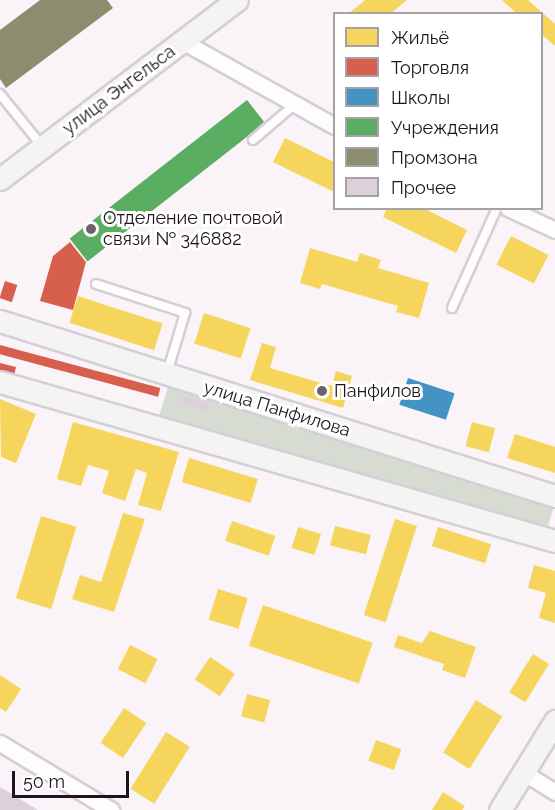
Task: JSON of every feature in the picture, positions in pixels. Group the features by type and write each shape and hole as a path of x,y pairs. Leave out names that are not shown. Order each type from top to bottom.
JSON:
{"street":[{"name":"улица Энгельса","path":"0,178 237,0"},
{"path":"184,42 293,106 333,126"},
{"path":"512,210 555,230"},
{"name":"улица Панфилова","path":"0,321 555,496"},
{"path":"0,382 555,541"},
{"path":"500,810 555,720"},
{"path":"0,743 111,810"},
{"path":"523,772 555,792"}],"lane":[{"path":"0,94 43,147"},
{"path":"253,140 293,106"},
{"path":"452,309 496,210"},
{"path":"96,284 185,313 167,374"}],"shaded area":[{"path":"168,387 554,505 545,535 159,417"}],"building: Жильё":[{"path":"365,0 407,0 392,12 350,12"},
{"path":"502,0 528,0 542,12 515,12"},
{"path":"543,13 555,24 555,46 543,36"},
{"path":"285,138 333,162 333,192 273,162"},
{"path":"386,210 427,210 467,230 456,253 383,217"},
{"path":"511,236 548,255 534,284 496,265"},
{"path":"310,248 357,262 360,253 381,260 378,268 429,283 419,318 396,312 398,306 322,284 320,289 300,283"},
{"path":"78,296 163,324 154,350 69,323"},
{"path":"204,313 251,328 241,359 194,343"},
{"path":"262,343 276,347 270,368 332,386 336,371 352,376 343,408 250,380"},
{"path":"0,399 36,414 16,463 1,457"},
{"path":"73,422 179,452 161,511 138,505 147,473 136,469 125,501 102,493 109,471 88,465 81,486 57,479"},
{"path":"472,422 495,428 489,452 466,446"},
{"path":"515,434 555,447 555,473 507,458"},
{"path":"189,458 258,479 251,503 182,482"},
{"path":"123,513 145,519 114,612 72,599 80,575 101,582"},
{"path":"41,516 76,527 51,609 16,598"},
{"path":"395,519 417,526 386,622 364,615"},
{"path":"232,521 275,536 269,556 225,541"},
{"path":"335,526 371,535 366,554 330,545"},
{"path":"298,527 321,534 315,555 292,548"},
{"path":"438,527 491,544 485,563 432,546"},
{"path":"534,565 555,571 555,623 539,618 546,593 528,588"},
{"path":"218,589 248,598 238,629 209,620"},
{"path":"263,605 373,643 359,683 249,646"},
{"path":"430,631 476,647 465,678 442,670 444,664 394,647 398,635 422,643"},
{"path":"130,645 158,659 145,683 118,669"},
{"path":"533,654 549,664 525,702 509,692"},
{"path":"210,657 235,674 220,696 195,679"},
{"path":"0,675 21,689 6,712 0,708"},
{"path":"247,694 270,700 264,722 241,716"},
{"path":"476,700 502,716 469,769 443,753"},
{"path":"124,708 146,723 123,758 101,743"},
{"path":"166,732 190,747 154,804 130,789"},
{"path":"376,740 401,749 394,770 368,761"},
{"path":"443,792 465,806 462,810 432,810"}],"building: Торговля":[{"path":"70,242 86,262 73,310 40,301 53,256"},
{"path":"5,281 17,285 12,302 0,298"},
{"path":"0,345 160,388 158,397 0,354"},
{"path":"0,363 16,367 14,376 0,372"}],"building: Школы":[{"path":"408,378 455,393 446,420 399,405"}],"building: Учреждения":[{"path":"247,100 265,123 88,261 70,239"}],"building: Промзона":[{"path":"40,0 107,0 113,8 6,88 0,79 0,30"}],"building: Прочее":[{"path":"184,396 209,403 207,411 182,404"},
{"path":"0,787 38,810 0,810"}],"place":[{"name":"Отделение почтовой связи № 346882","path":"91,229"},
{"name":"Панфилов","path":"322,391"}]}
